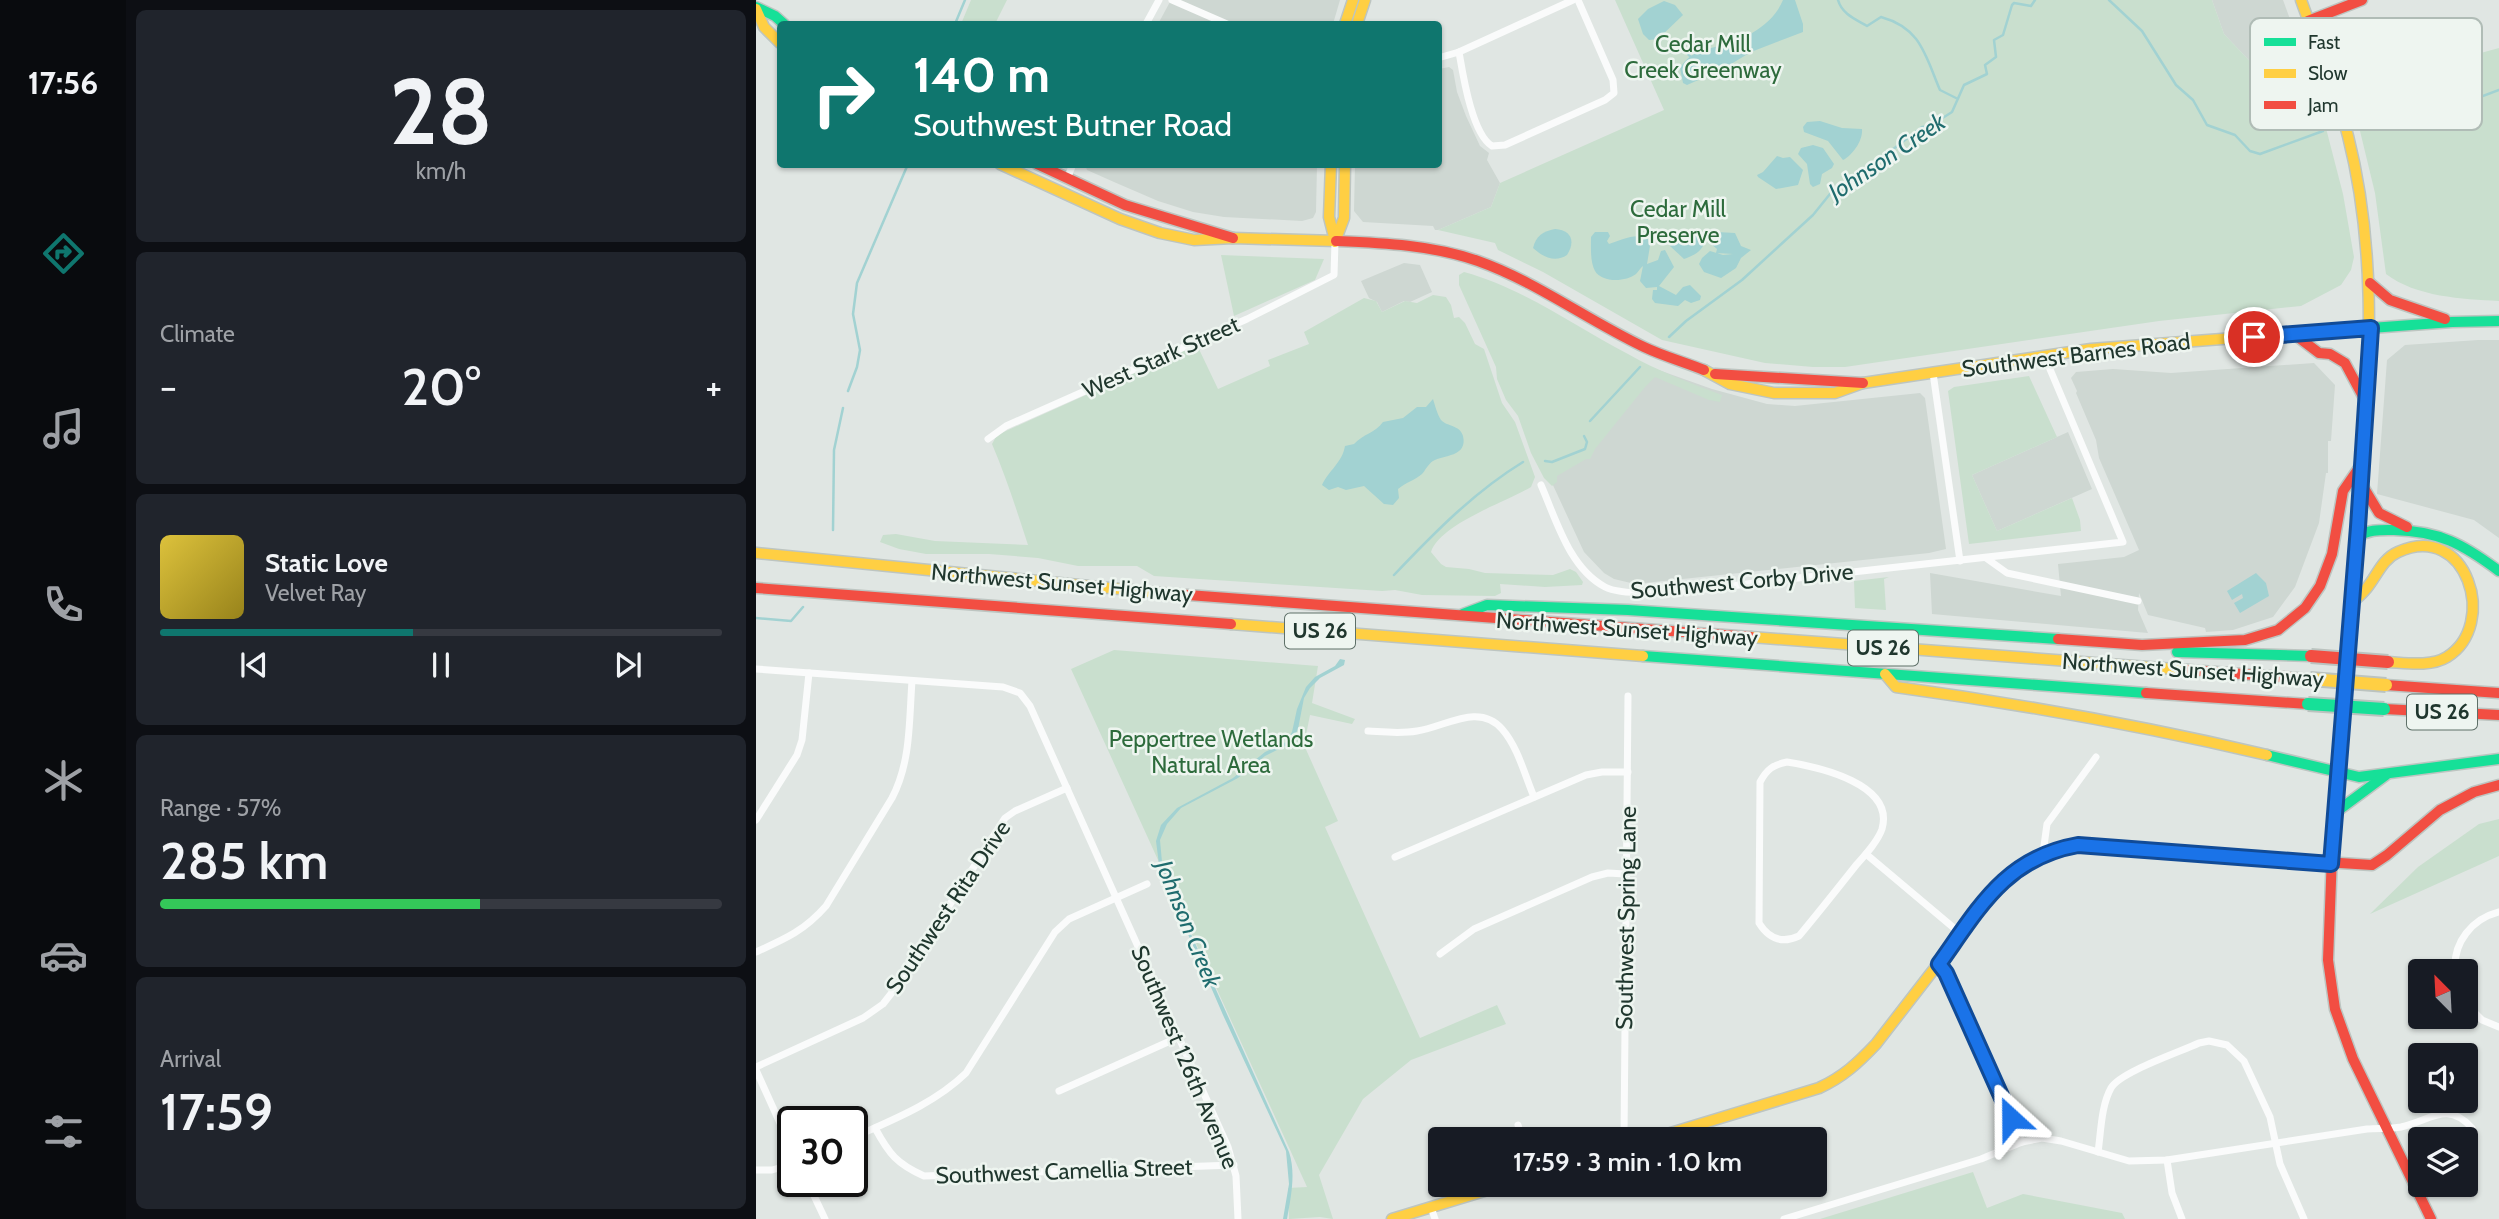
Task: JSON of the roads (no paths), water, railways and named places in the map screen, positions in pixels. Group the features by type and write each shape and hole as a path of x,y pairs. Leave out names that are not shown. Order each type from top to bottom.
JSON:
{"main road":[{"path":"1346,21 1353,0"},
{"path":"1358,21 1365,0"},
{"path":"2301,0 2307,18"},
{"path":"2316,18 2362,0"},
{"path":"756,8 781,21"},
{"path":"756,8 764,27 777,40"},
{"path":"2345,130 2353,158 2364,225 2371,328 2340,774 2331,864 2328,960 2336,1009 2353,1059 2431,1219"},
{"path":"1008,168 1097,210 1145,228 1194,240 1233,238"},
{"path":"1045,168 1135,208 1233,238"},
{"path":"1331,168 1329,217 1335,242"},
{"path":"1335,242 1344,218 1345,168"},
{"name":"Southwest Barnes Road","path":"1233,238 1409,245 1476,260 1522,279 1644,347 1714,374 1730,384 1774,393 1835,393 1863,383 2119,346 2499,321"},
{"path":"2370,283 2390,300 2452,322"},
{"path":"2294,334 2319,353 2330,354 2345,363 2367,404"},
{"name":"Southwest Barnes Road","path":"1714,374 1734,373 1784,379 1834,378 1863,383"},
{"path":"1774,393 1784,379"},
{"path":"1457,616 1487,605 1628,610 2142,645 2245,640 2270,633 2291,621 2305,608 2320,586 2332,554 2343,491 2363,462"},
{"path":"2361,483 2379,513 2414,530"},
{"path":"2357,537 2369,530 2414,530 2442,535 2456,540 2499,571"},
{"path":"2142,645 2170,652 2433,662 2468,644 2481,620 2483,605 2482,590 2474,572 2448,550 2427,545 2409,547 2391,556 2379,568 2368,587 2351,604"},
{"name":"Northwest Sunset Highway","path":"756,554 1086,586 1457,616 2499,693"},
{"name":"Northwest Sunset Highway","path":"756,588 1885,674 2499,715"},
{"path":"1885,674 1896,687 2021,704 2187,736 2359,777 2499,759"},
{"path":"2336,812 2389,774"},
{"path":"1691,1127 1819,1088 1840,1078 1866,1056 2003,880 2017,868 2043,853 2078,845 2092,845 2331,864 2375,864 2445,806 2468,794 2499,785"},
{"path":"1392,1219 1433,1213 1474,1197"}],"street":[{"path":"1148,21 1159,0"},
{"path":"1172,0 1220,21"},
{"path":"1442,57 1459,52 1575,0 1613,80 1614,93 1605,100 1505,145 1492,146 1484,139 1469,103 1459,52"},
{"path":"1067,179 1071,168"},
{"name":"West Stark Street","path":"988,439 1006,426 1247,319 1334,275 1335,242"},
{"name":"Southwest Corby Drive","path":"1541,485 1580,565 1603,586 1623,593 1647,593 2123,542 2045,355"},
{"path":"1933,373 1960,561"},
{"path":"1986,558 2007,573 2138,601"},
{"path":"756,669 912,681 906,763 901,782 892,799 826,906 813,921 799,932 756,952"},
{"path":"756,820 800,748 809,673"},
{"name":"Southwest 126th Avenue","path":"912,681 1003,687 1020,693 1030,706 1228,1147 1234,1165 1238,1219"},
{"name":"Southwest Spring Lane","path":"1624,1127 1628,696"},
{"path":"1368,731 1415,732 1463,718 1482,716 1493,721 1506,735 1534,797"},
{"path":"2043,853 2047,824 2096,757"},
{"path":"1787,762 1862,785 1876,797 1884,820 1881,832 1866,854 1799,936 1778,940 1766,934 1759,923 1759,910 1760,782 1766,771 1777,764 1787,762"},
{"path":"1395,857 1586,775 1628,772"},
{"name":"Southwest Rita Drive","path":"756,1068 863,1018 883,1004 901,981 1005,818 1067,788"},
{"path":"1866,854 1961,934"},
{"path":"1440,954 1474,929 1592,877 1608,873 1625,874"},
{"path":"868,1131 937,1098 966,1073 1055,932 1069,919 1147,884"},
{"path":"2456,959 2463,935 2475,923 2499,912"},
{"path":"1939,964 1946,973 2022,1142"},
{"path":"2478,1016 2499,1027"},
{"path":"1059,1091 1179,1037"},
{"path":"2098,1152 2106,1100 2113,1085 2124,1076 2199,1043 2209,1041 2227,1045 2240,1055 2270,1116 2280,1164 2304,1219"},
{"path":"756,1068 777,1116"},
{"path":"1784,1219 1981,1159 2022,1142 2042,1138 2129,1161 2167,1160 2400,1127 2435,1115 2451,1113 2464,1119 2471,1127"},
{"name":"Southwest Camellia Street","path":"875,1128 892,1157 924,1176 1234,1165"},
{"path":"2167,1160 2172,1193 2182,1219"},
{"path":"756,1170 777,1169"},
{"path":"815,1197 825,1219"}],"water":[{"path":"1783,0 1795,0 1803,32 1751,52 1721,70 1687,85 1683,83 1680,68 1690,57 1752,33 1774,15"},
{"path":"1664,1 1675,5 1683,15 1658,39 1649,40 1643,34 1638,19 1648,9"},
{"path":"1820,121 1842,128 1862,129 1857,146 1845,159 1843,160 1828,141 1804,132 1803,127 1807,122"},
{"path":"1813,145 1823,148 1834,164 1822,174 1820,184 1813,187 1810,184 1807,164 1798,154 1801,148"},
{"path":"1777,156 1790,157 1803,170 1798,185 1776,189 1758,177"},
{"path":"1555,229 1568,234 1571,245 1567,255 1554,259 1533,248 1541,235"},
{"path":"1595,232 1608,232 1609,244 1634,236 1648,239 1650,246 1647,264 1658,260 1661,251 1665,250 1674,267 1659,286 1676,295 1683,287 1690,285 1701,296 1700,300 1691,303 1685,300 1678,306 1655,303 1652,299 1653,290 1657,290 1657,287 1646,288 1640,281 1643,266 1636,274 1626,279 1614,280 1598,275 1593,267 1591,254 1591,237"},
{"path":"1686,232 1700,232 1704,235 1704,244 1699,251 1684,259 1670,246 1672,240"},
{"path":"1717,232 1735,233 1741,246 1751,250 1741,258 1736,268 1721,278 1704,272 1699,264 1710,251 1716,253 1717,249 1710,243"},
{"path":"1433,399 1441,420 1461,432 1464,443 1458,452 1433,461 1422,474 1398,489 1399,498 1393,505 1384,504 1364,486 1329,490 1322,485 1341,457 1345,446 1354,444 1383,422 1403,418 1417,407 1426,407"},
{"path":"2256,573 2266,583 2269,596 2240,613 2234,603 2243,598 2242,594 2232,600 2227,591"},
{"path":"1340,659 1345,660 1344,665 1320,678 1304,698 1298,729 1291,743 1265,756 1238,778 1181,808 1167,824 1160,840 1162,862 1173,894 1289,1152 1292,1185 1287,1219 1283,1219 1289,1184 1286,1151 1171,895 1159,864 1156,841 1161,825 1177,808 1233,778 1265,752 1286,742 1292,732 1306,687 1315,677 1335,666"}],"waterway":[{"path":"956,21 965,0"},
{"path":"1838,0 1846,13 1867,26 1881,17 1905,28 1920,44 1940,90 1956,98"},
{"name":"Johnson Creek","path":"1669,337 1686,321 1742,280 1813,215 1834,189 1858,176 1922,127 1938,125 1941,119 1952,112 1964,85 1987,74 1985,65 1996,57 1994,40 2003,35 2012,5 2014,3 2031,6 2035,0"},
{"name":"Johnson Creek","path":"2109,0 2142,31 2176,85 2193,100 2207,125 2235,135 2250,151 2260,154 2323,131"},
{"path":"1684,50 1690,56"},
{"name":"Johnson Creek","path":"2482,96 2499,90"},
{"path":"848,391 860,350 853,314 857,283 906,168"},
{"name":"Johnson Creek","path":"1590,421 1640,367"},
{"path":"833,530 834,450 843,408"},
{"name":"Johnson Creek","path":"1545,461 1552,462 1585,449 1587,442 1584,436"},
{"name":"Johnson Creek","path":"1394,575 1471,500 1523,462"},
{"path":"756,618 791,621 803,607"}],"park label":[{"name":"Cedar Mill Creek Greenway","path":"1703,57"},
{"name":"Cedar Mill Preserve","path":"1678,222"},
{"name":"Peppertree Wetlands Natural Area","path":"1211,752"}]}
